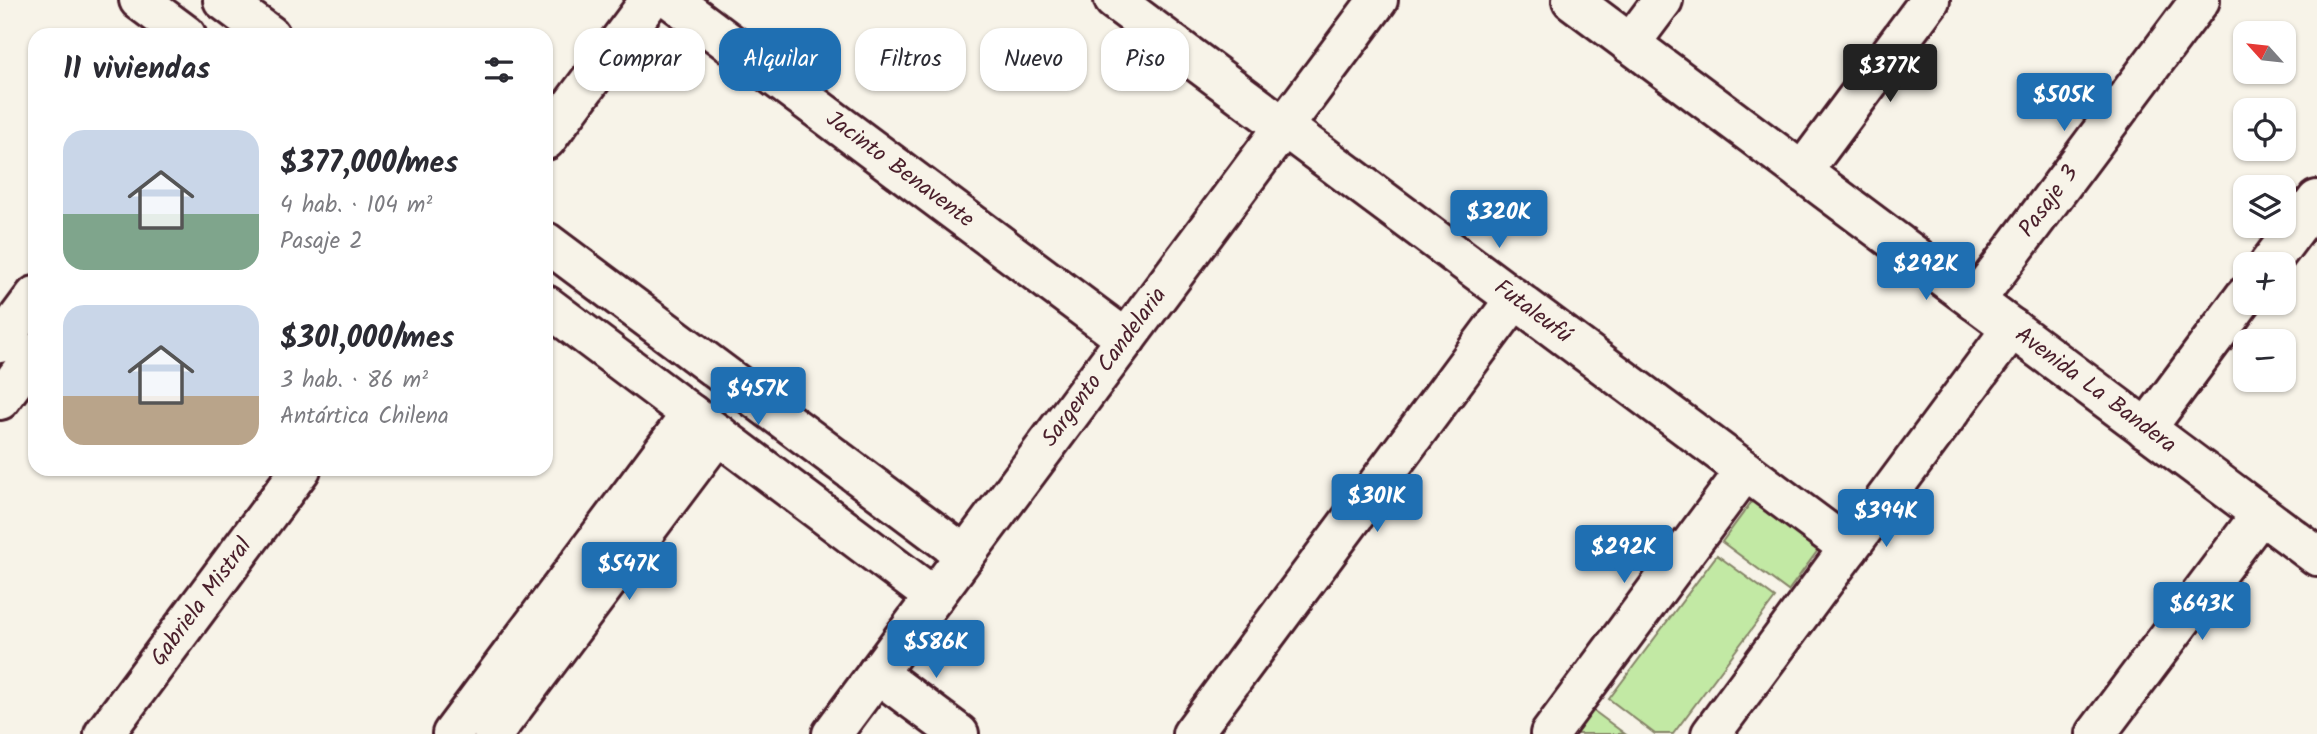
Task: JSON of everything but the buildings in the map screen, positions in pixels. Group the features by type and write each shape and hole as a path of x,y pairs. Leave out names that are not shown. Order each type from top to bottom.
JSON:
{"street":[{"path":"139,0 177,28"},
{"path":"223,0 261,28"},
{"path":"553,131 650,0"},
{"name":"Jacinto Benavente","path":"672,0 1126,339"},
{"name":"Futaleufú","path":"1114,0 1849,548"},
{"name":"Sargento Candelaria","path":"832,734 1378,0"},
{"name":"Avenida La Bandera","path":"1572,0 2317,556"},
{"path":"1630,44 1663,0"},
{"path":"1802,172 1930,0"},
{"name":"Pasaje 3","path":"1975,301 2200,0"},
{"path":"2278,252 2317,200"},
{"path":"553,247 965,555"},
{"path":"1192,734 1515,299"},
{"path":"0,343 28,305"},
{"path":"553,310 934,597"},
{"path":"2146,429 2233,312"},
{"path":"1712,734 2012,328"},
{"path":"0,400 28,362"},
{"path":"452,734 704,424"},
{"path":"493,734 704,424"},
{"path":"1550,734 1745,471"},
{"name":"Gabriela Mistral","path":"104,734 296,476"},
{"path":"2096,734 2261,514"},
{"path":"877,673 959,734"}],"green space":[{"path":"1758,493 1824,542 1788,591 1722,542"},
{"path":"1717,555 1775,598 1673,734 1655,734 1609,699"},
{"path":"1590,708 1625,734 1570,734"}]}
